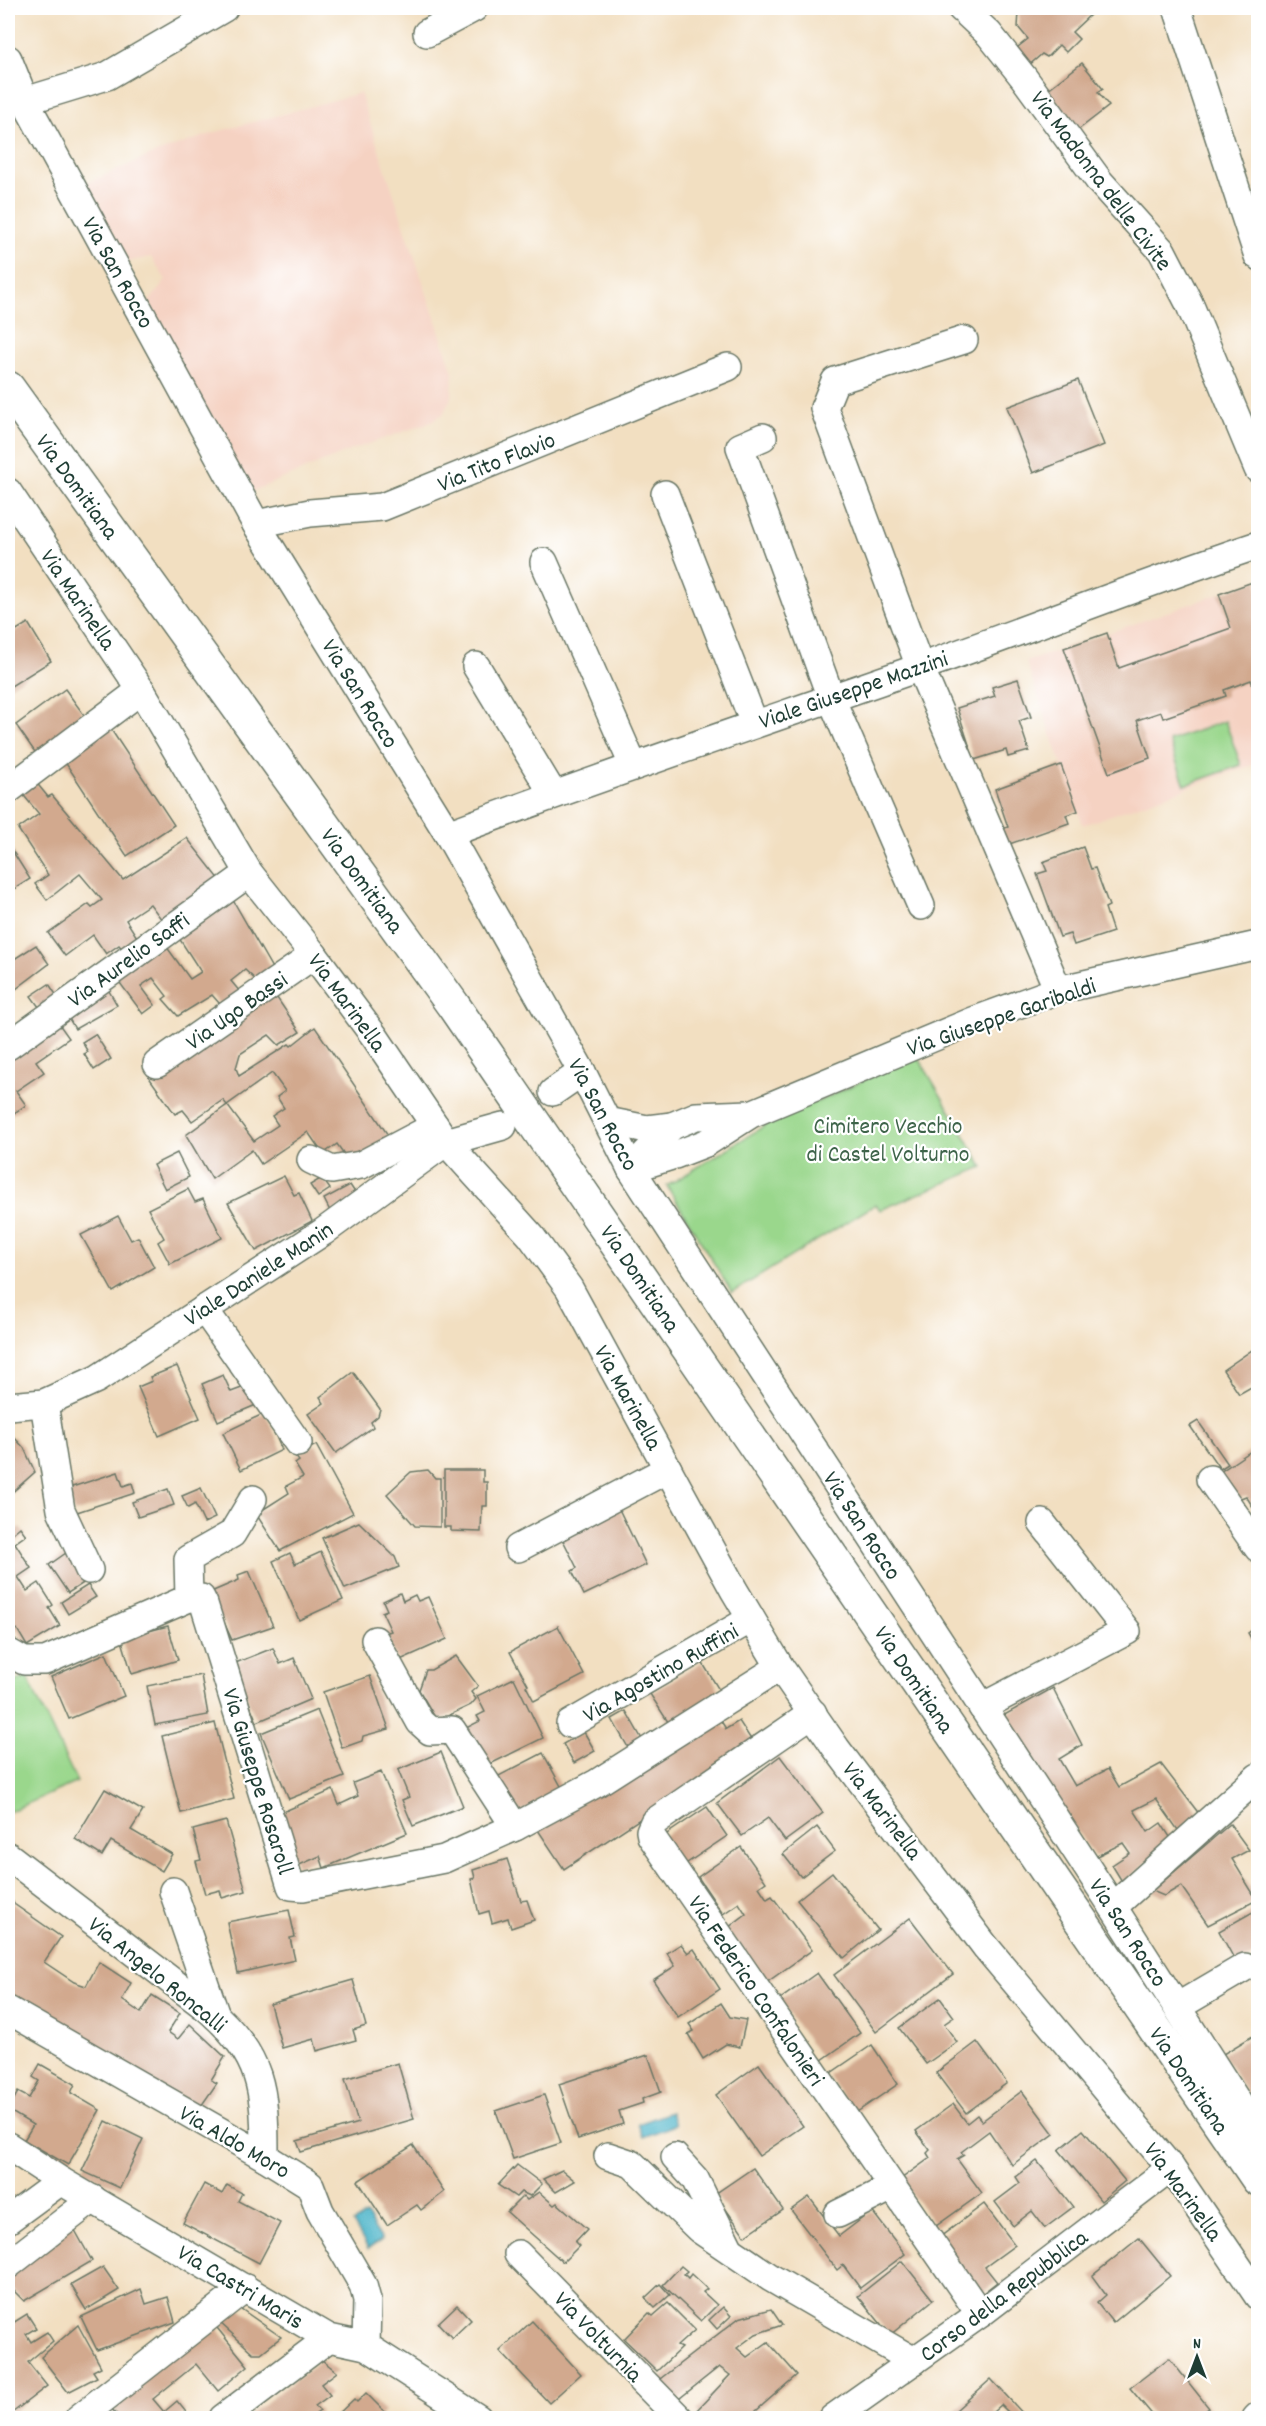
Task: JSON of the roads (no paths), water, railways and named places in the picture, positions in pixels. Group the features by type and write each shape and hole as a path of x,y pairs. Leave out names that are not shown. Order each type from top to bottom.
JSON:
{"street":[{"path":"25,101 107,76 224,8"},
{"path":"427,33 474,8"},
{"name":"Via Madonna delle Civite","path":"961,8 988,34 1024,78 1100,182 1162,251 1189,303 1258,469"},
{"path":"1177,8 1258,256"},
{"name":"Via San Rocco","path":"8,59 25,101 256,524 448,834 582,1072 631,1169 1113,1907 1258,2134"},
{"path":"964,340 835,381 824,408 920,667 1058,990"},
{"name":"Via Tito Flavio","path":"256,524 310,513 382,507 728,367"},
{"name":"Via Domitiana","path":"8,388 453,1005 1258,2179"},
{"path":"764,437 740,447 831,698 921,906"},
{"name":"Via Marinella","path":"8,492 16,524 141,690 249,873 375,1037 440,1134 531,1236 569,1288 751,1619 780,1667 985,1946 1171,2168 1258,2296"},
{"path":"665,494 754,723"},
{"name":"Viale Giuseppe Mazzini","path":"448,834 633,765 920,667 1151,581 1258,545"},
{"path":"544,562 633,765"},
{"path":"476,666 553,794"},
{"path":"8,790 141,690"},
{"name":"Via Aurelio Saffi","path":"8,1046 249,873"},
{"name":"Via Giuseppe Garibaldi","path":"631,1169 706,1143 751,1114 973,1021 1058,990 1258,945"},
{"name":"Via Ugo Bassi","path":"157,1064 314,955"},
{"path":"553,1092 582,1072"},
{"name":"Via Giuseppe Garibaldi","path":"607,1121 647,1130 672,1126 696,1116 751,1114"},
{"name":"Viale Daniele Manin","path":"8,1406 44,1403 97,1379 323,1232 440,1134 503,1126"},
{"name":"Via Giuseppe Garibaldi","path":"631,1169 672,1126"},
{"path":"311,1160 332,1170 362,1165 440,1134"},
{"path":"204,1309 298,1443"},
{"path":"44,1403 61,1510 90,1570"},
{"path":"518,1548 668,1469"},
{"path":"1210,1479 1258,1548"},
{"path":"8,1652 24,1661 45,1661 189,1598 188,1559 232,1534 252,1499"},
{"path":"982,1707 1126,1630 1042,1522"},
{"name":"Via Giuseppe Rosaroll","path":"189,1598 201,1598 204,1604 291,1886 303,1887 345,1880 444,1859 515,1827 597,1784 780,1667"},
{"name":"Via Agostino Ruffini","path":"570,1724 751,1619"},
{"path":"375,1640 420,1722 430,1731 452,1730 515,1827"},
{"name":"Via Federico Confalonieri","path":"813,1713 654,1822 650,1831 658,1846 980,2314"},
{"path":"1113,1907 1258,1777"},
{"name":"Via Angelo Roncalli","path":"8,1856 216,2016 231,2030 254,2063 265,2104 265,2157"},
{"path":"173,1891 216,2016"},
{"path":"1177,2007 1245,1967"},
{"name":"Via Aldo Moro","path":"8,2010 310,2185 320,2211 363,2285 367,2300 366,2346"},
{"name":"Via Castri Maris","path":"8,2146 61,2181 329,2338 366,2346 478,2418"},
{"path":"608,2157 632,2164 699,2229 729,2250 771,2278 914,2361"},
{"path":"675,2157 695,2179 729,2250"},
{"name":"Corso della Repubblica","path":"833,2418 980,2314 1171,2168"},
{"path":"8,2220 61,2181"},
{"path":"838,2214 892,2187"},
{"path":"8,2265 93,2199"},
{"name":"Via Volturnia","path":"518,2254 679,2418"},
{"path":"80,2418 245,2288"},
{"path":"223,2418 329,2338"}],"water":[{"path":"671,2112 675,2125 643,2137 638,2124"},
{"path":"366,2215 382,2240 368,2249 353,2223"}],"park label":[{"name":"Cimitero Vecchio di Castel Volturno","path":"888,1139"}]}
